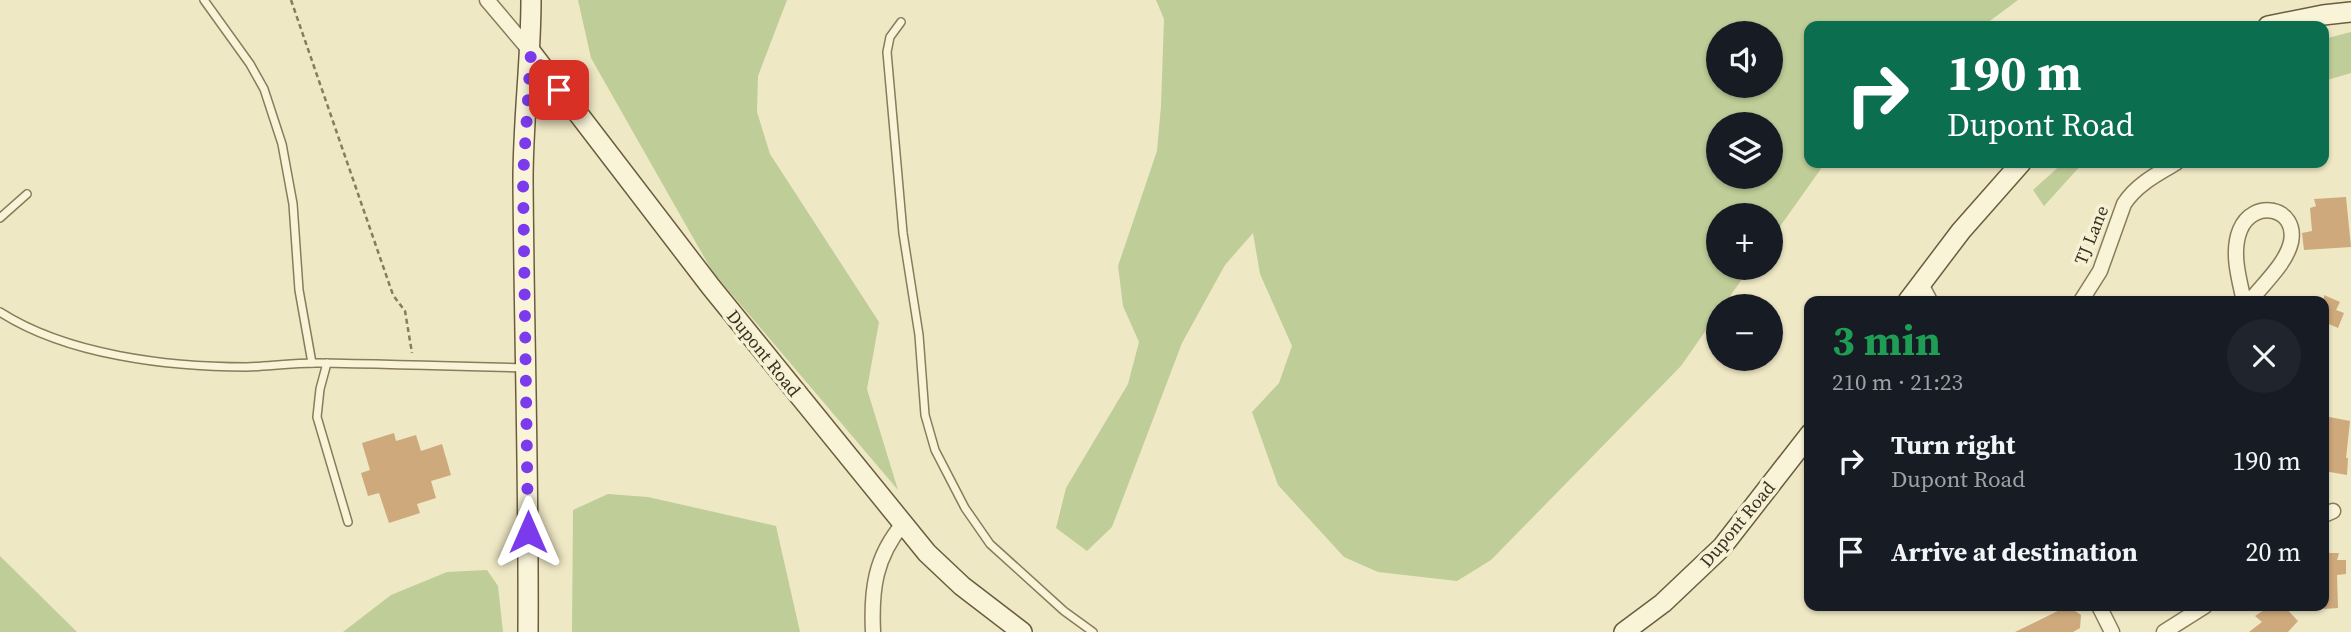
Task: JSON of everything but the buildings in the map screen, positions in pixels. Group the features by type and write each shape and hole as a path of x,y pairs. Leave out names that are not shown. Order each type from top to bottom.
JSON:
{"street":[{"path":"487,0 531,52"},
{"path":"527,632 527,368 523,178 531,52 531,0"},
{"path":"2293,21 2351,12"},
{"name":"Dupont Road","path":"531,52 711,286 927,553 962,586 1022,632"},
{"path":"1926,292 1961,231 2017,168"},
{"name":"TJ Lane","path":"2084,296 2100,271 2124,204 2130,195 2168,168"},
{"path":"2243,296 2236,259 2240,230 2252,214 2272,210 2281,214 2288,222 2291,243 2275,270 2254,296"},
{"name":"Dupont Road","path":"1623,632 1663,603 1722,547 1804,442"},
{"path":"873,632 873,600 881,556 903,524"},
{"path":"2102,611 2112,632"},
{"path":"2164,632 2196,611"}],"lane":[{"path":"204,0 250,64 264,89 282,144 293,204 299,290 312,363"},
{"path":"901,22 890,37 887,52 903,233 919,335 925,415 934,450 965,508 990,544 1064,611 1093,632"},
{"path":"0,218 27,194"},
{"path":"0,312 49,338 93,351 172,362 246,367 327,363 527,368"},
{"path":"327,363 320,388 317,417 348,522"}],"path":[{"path":"291,0 393,295 405,311 414,365"}],"green space":[{"path":"578,0 787,0 758,76 757,112 770,154 879,322 867,389 898,490 712,271 591,58"},
{"path":"1156,0 2018,0 1990,21 1804,21 1804,168 1821,168 1783,222 1783,203 1706,203 1706,280 1741,280 1732,294 1706,294 1706,330 1681,366 1491,560 1457,581 1378,572 1344,557 1278,485 1252,412 1279,383 1292,346 1260,274 1253,233 1225,265 1182,343 1112,527 1087,551 1056,528 1066,488 1128,384 1139,342 1123,306 1118,266 1157,151 1164,19"},
{"path":"2351,32 2351,73 2329,80 2329,38"},
{"path":"2057,168 2078,168 2044,206 2033,190"},
{"path":"608,494 648,497 776,526 800,632 572,632 573,510"},
{"path":"0,556 77,632 0,632"},
{"path":"487,570 498,586 503,632 343,632 391,595 447,572"}],"route":[{"path":"528,532 523,178 531,52 559,90"}]}
